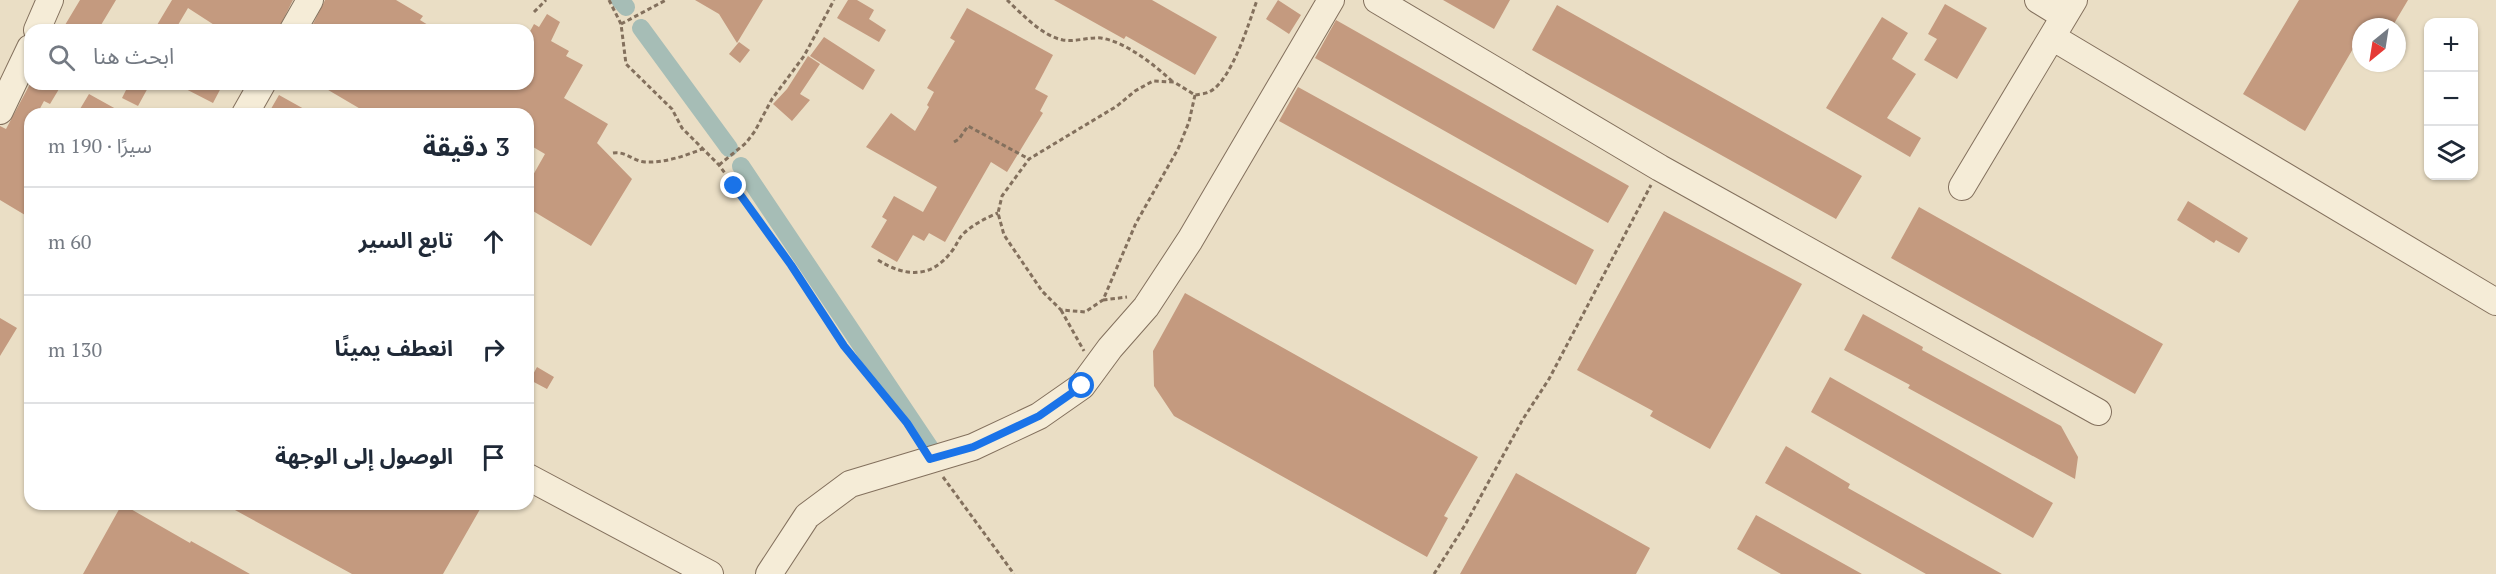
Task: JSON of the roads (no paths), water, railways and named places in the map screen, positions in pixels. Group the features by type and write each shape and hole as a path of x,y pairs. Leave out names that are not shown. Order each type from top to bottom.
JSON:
{"street":[{"path":"40,24 50,0"},
{"path":"296,24 310,0"},
{"path":"769,574 807,516 850,484 973,447 1039,416 1082,386 1146,307 1190,240 1331,0"},
{"path":"1377,0 1660,168 2098,412"},
{"path":"2038,0 2496,302"},
{"path":"1962,188 2063,18"},
{"path":"0,111 24,61"},
{"path":"248,108 259,90"},
{"path":"534,480 710,574"}],"waterway":[{"path":"620,0 626,7"},
{"path":"641,28 729,148"},
{"path":"741,166 936,457"}]}
